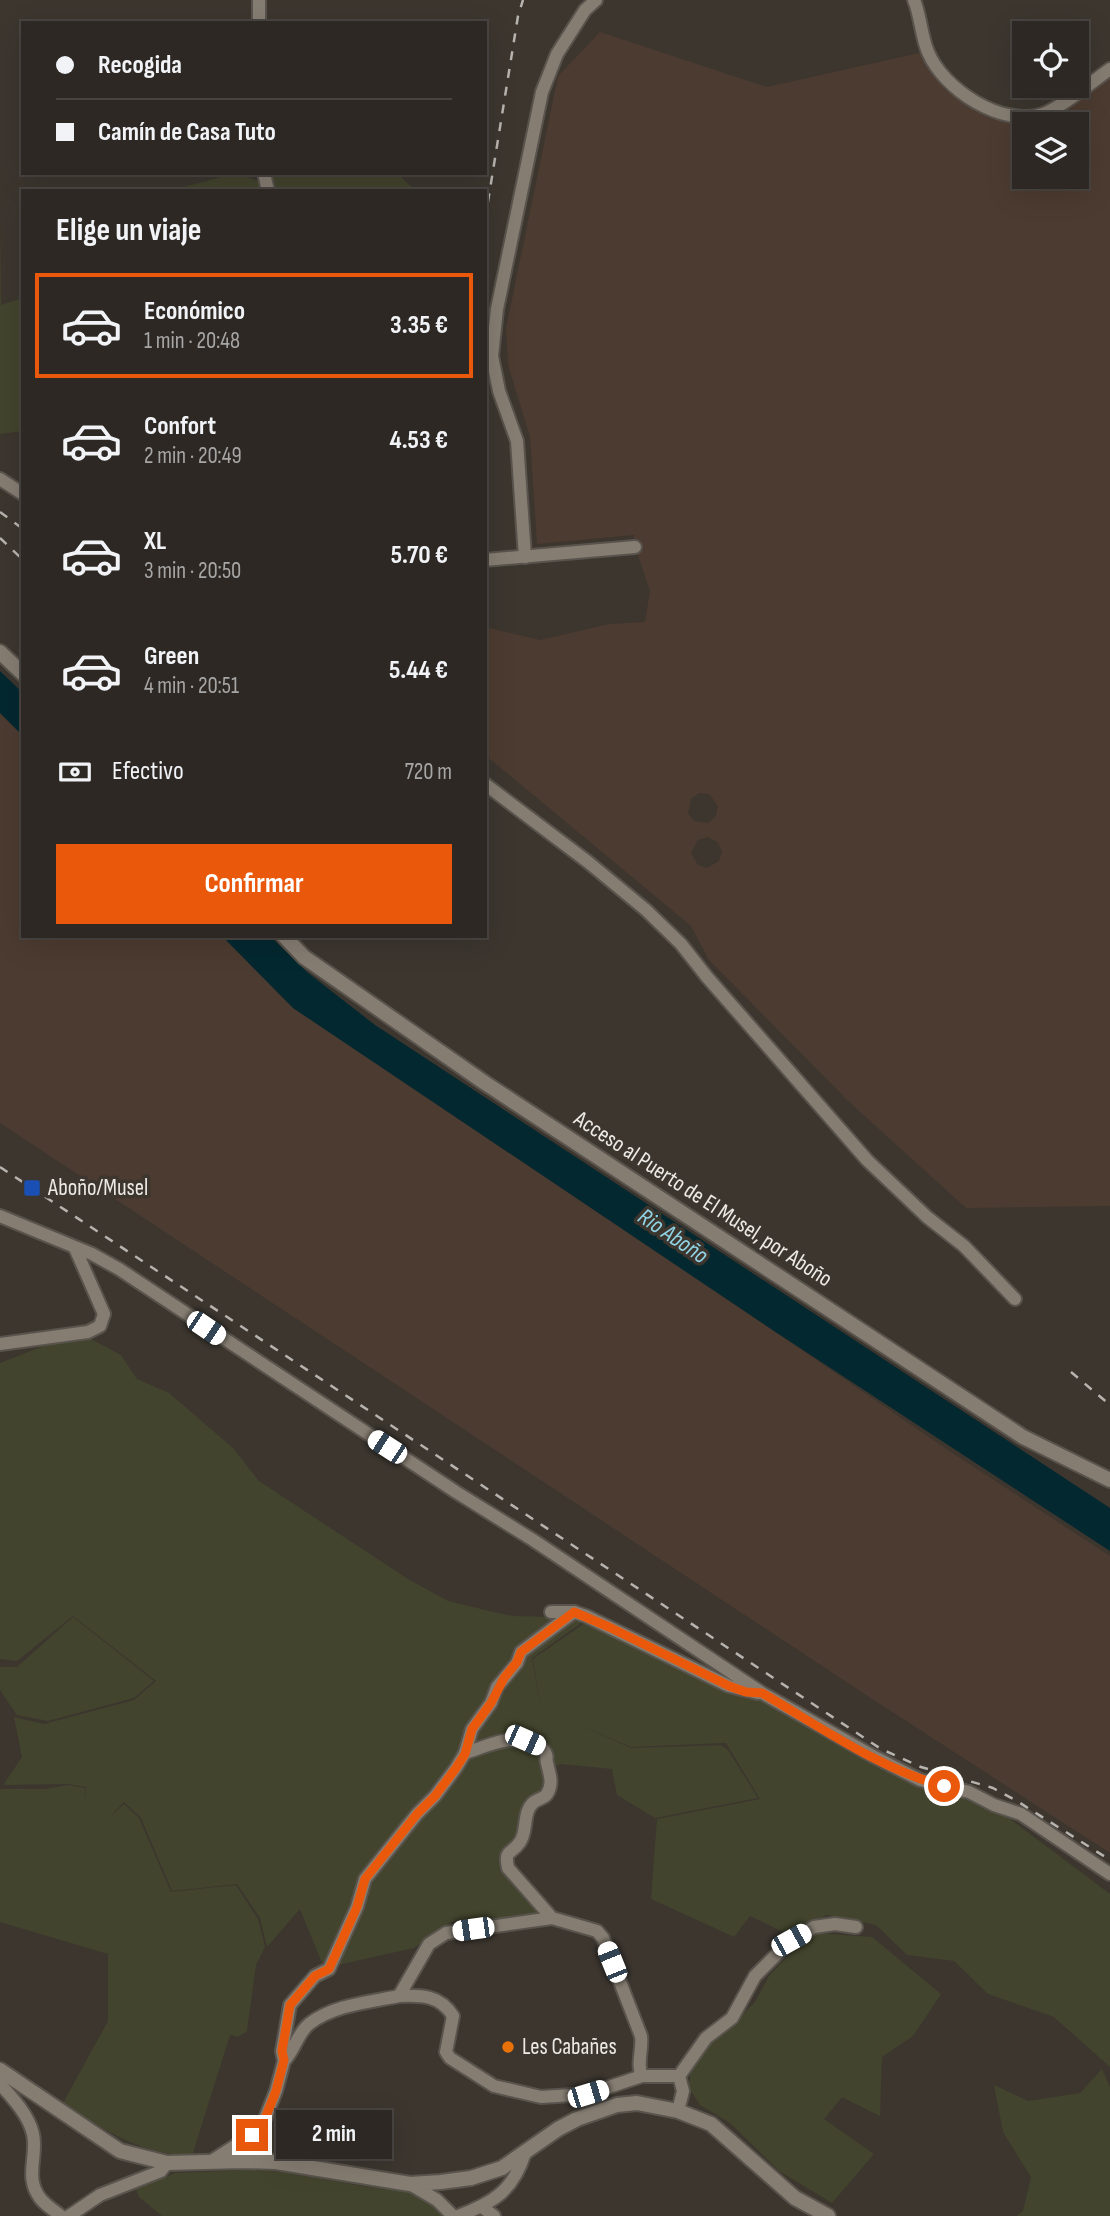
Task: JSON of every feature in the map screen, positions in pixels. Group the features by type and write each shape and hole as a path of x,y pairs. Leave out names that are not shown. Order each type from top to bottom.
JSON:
{"street":[{"path":"259,0 259,21"},
{"path":"525,556 517,441 499,391 492,356 497,309 542,92 556,54 596,0"},
{"path":"914,0 928,51 944,79 990,110 1004,115 1043,114 1110,69"},
{"path":"0,479 21,493"},
{"path":"487,560 635,547"},
{"path":"0,652 21,672"},
{"path":"487,786 589,862 681,944 867,1160 927,1217 964,1246 1015,1299"},
{"name":"Acceso al Puerto de El Musel, por Aboño","path":"286,938 304,957 485,1083 1023,1437 1110,1480"},
{"path":"0,1216 92,1254 119,1269 762,1693 920,1780 969,1792 994,1805 1021,1814 1110,1874"},
{"path":"0,1343 88,1332 100,1326 104,1314 75,1248"},
{"path":"551,1612 574,1612 729,1686 746,1692 762,1693"},
{"path":"210,2162 262,2126 276,2091 284,2060 282,2051 290,2005 315,1976 329,1969 357,1907 365,1879 417,1814 435,1796 465,1754 472,1729 521,1652 574,1612"},
{"path":"465,1754 492,1743 510,1740 525,1740 542,1748 547,1754 551,1783 549,1790 546,1797 534,1802 524,1823 520,1843 506,1858 508,1868 552,1918"},
{"path":"399,1996 429,1944 446,1933 552,1918 597,1931 603,1938 641,2036 643,2050 638,2069 642,2076"},
{"path":"678,2110 683,2091 680,2076 706,2038 732,2018 755,1976 791,1940 814,1927 835,1924 856,1927"},
{"path":"284,2060 292,2053 298,2037 308,2025 320,2017 340,2009 399,1996 424,1995 449,2009 453,2016 446,2052 494,2086 541,2097 563,2097 588,2094 642,2076 680,2076"},
{"path":"0,2070 120,2151 167,2163 243,2161 303,2166 410,2183 471,2178 502,2168 558,2129 617,2105 637,2103 678,2110 711,2124 794,2198 828,2216"},
{"path":"0,2084 13,2098 33,2132 31,2175 39,2198 61,2216"},
{"path":"243,2161 252,2135"},
{"path":"410,2183 438,2200 456,2216 482,2207 501,2193 512,2180 525,2153"},
{"path":"69,2216 100,2195 160,2171 167,2163"},
{"path":"482,2207 494,2216"}],"shaded area":[{"path":"600,32 767,87 928,51 945,90 988,118 1012,120 1012,189 1089,189 1089,112 1061,112 1080,98 1089,98 1089,91 1110,76 1110,1206 966,1208 848,1101 709,960 691,926 487,757 487,627 540,640 609,624 645,622 650,591 635,547 634,535 537,544 530,437 508,365 506,328 558,76","holes":["699,793 709,794 718,806 716,816 708,823 694,821 688,813 691,799","708,837 717,842 722,851 719,861 707,868 698,865 691,853 698,840"]},
{"path":"0,713 21,734 21,938 224,938 293,1008 635,1236 942,1446 1110,1556 1110,1853 866,1695 0,1123"}],"green space":[{"path":"229,175 242,175 261,182 263,189 176,189"},
{"path":"269,175 399,175 413,189 273,189"},
{"path":"0,213 1,305 21,299 21,431 0,434"},
{"path":"91,1339 121,1355 137,1379 169,1393 233,1448 259,1481 408,1579 448,1601 498,1613 584,1621 532,1658 541,1709 533,1659 585,1623 732,1693 763,1700 887,1767 1006,1816 1110,1894 1110,2067 1054,2017 988,1994 954,1961 907,1955 876,1925 827,1915 789,1935 750,1916 734,1937 651,1899 657,1819 760,1799 726,1743 631,1747 579,1725 631,1748 721,1745 728,1750 758,1798 655,1818 617,1795 612,1769 560,1764 545,1770 545,1792 518,1842 503,1853 544,1912 542,1917 451,1922 414,1948 324,1968 300,1909 267,1947 260,1918 237,1884 172,1891 141,1818 124,1802 107,1820 124,1804 139,1818 171,1892 236,1885 258,1919 265,1947 256,1965 247,2031 238,2037 230,2035 192,2156 139,2146 109,2132 63,2103 108,2021 108,1954 0,1922 0,1789 45,1789 68,1785 85,1788 86,1799 86,1787 68,1784 3,1785 22,1757 14,1717 44,1724 134,1700 156,1681 73,1616 17,1661 0,1659 0,1363 51,1343"},
{"path":"73,1617 154,1681 134,1698 48,1721 17,1715 0,1690 0,1667 17,1667"},
{"path":"816,1933 872,1937 941,1994 913,2036 882,2057 880,2116 842,2097 824,2119 874,2154 832,2203 779,2171 730,2123 700,2105 689,2088 691,2063 755,2002 769,1976 794,1949"},
{"path":"1102,2069 1110,2087 1110,2216 1016,2216 1023,2211 1031,2177 1003,2132 994,2085 1028,2101 1080,2093"},
{"path":"250,2170 285,2172 362,2186 417,2192 432,2201 445,2216 162,2216 139,2197 136,2189 175,2173"}],"water":[{"path":"0,671 21,691 21,734 0,713"},
{"name":"Rio Aboño","path":"224,938 272,938 307,972 375,1025 1110,1508 1110,1551 777,1333 293,1008"}],"railway":[{"path":"487,208 518,16 523,0"},
{"path":"0,512 21,528"},
{"path":"0,538 21,558"},
{"path":"0,1167 881,1749 921,1767 993,1788 1110,1860"},
{"path":"1071,1372 1110,1405"}],"place":[{"name":"Aboño/Musel","path":"32,1188"},
{"name":"Les Cabañes","path":"508,2047"}],"route":[{"path":"252,2135 262,2126 276,2091 284,2060 282,2051 290,2005 315,1976 329,1969 332,1957 357,1907 365,1879 456,1768 465,1754 472,1729 521,1652 574,1612 729,1686 746,1692 762,1693 871,1755 920,1780 944,1786"}]}
